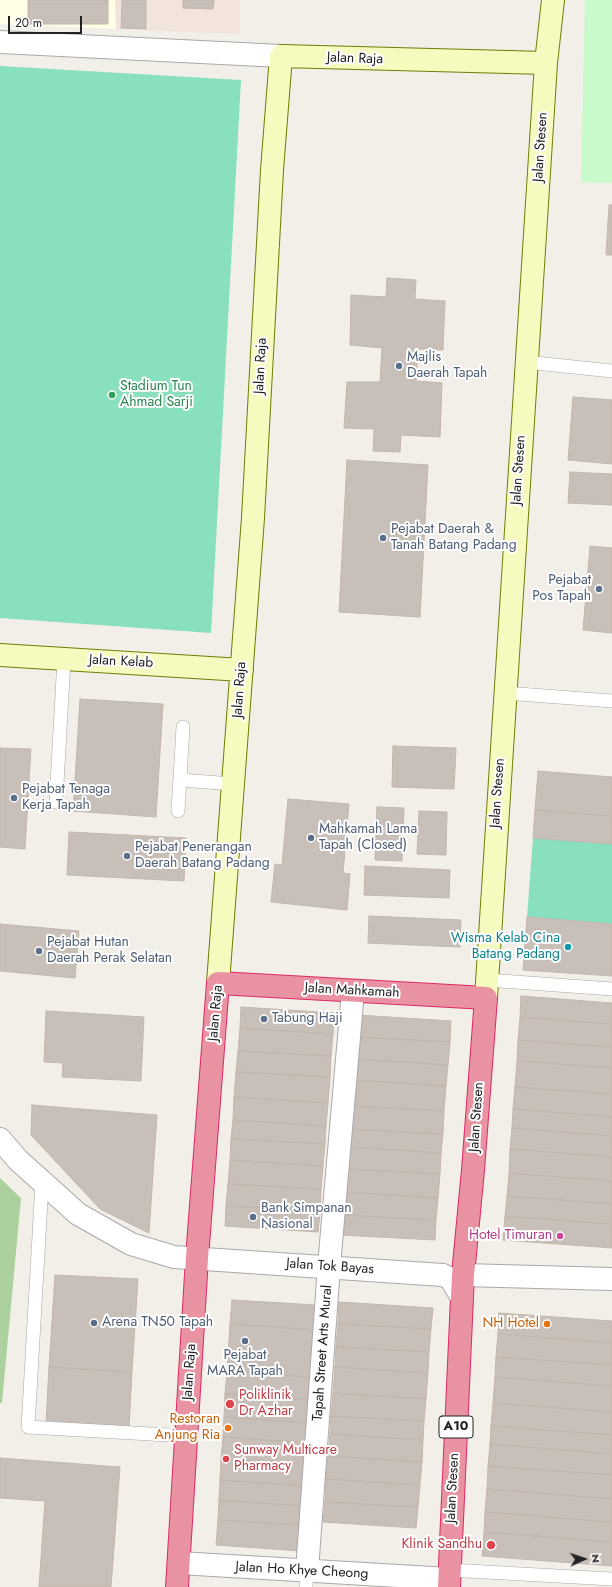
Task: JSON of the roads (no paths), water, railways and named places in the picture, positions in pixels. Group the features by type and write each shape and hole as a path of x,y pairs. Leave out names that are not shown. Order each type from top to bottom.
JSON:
{"highway":[{"name":"Jalan Mahkamah","path":"218,983 353,991 486,989"},
{"name":"Jalan Raja","path":"177,1587 186,1436 206,1258 218,983"},
{"name":"Jalan Stesen","path":"449,1579 462,1298 453,1275 473,1170 486,989"}],"street":[{"name":"Jalan Stesen","path":"486,989 546,63 553,0"},
{"path":"0,42 281,56"},
{"name":"Jalan Raja","path":"218,983 253,518 272,170 281,56 546,63"},
{"name":"Jalan Kelab","path":"0,655 242,670"},
{"name":"Tapah Street Arts Mural","path":"306,1579 329,1266 353,991"},
{"name":"Jalan Tok Bayas","path":"0,1139 18,1160 78,1214 131,1244 174,1257 453,1275 612,1279"},
{"name":"Jalan Ho Khye Cheong","path":"178,1563 306,1579 449,1579"}],"lane":[{"path":"526,362 612,371"},
{"path":"56,802 64,659"},
{"path":"505,692 612,701"},
{"path":"178,811 183,727"},
{"path":"180,780 233,784"},
{"path":"486,989 612,989"},
{"path":"42,1183 28,1427 186,1436"},
{"path":"449,1579 612,1579"}],"place":[{"name":"Majlis Daerah Tapah","path":"399,366"},
{"name":"Stadium Tun Ahmad Sarji","path":"112,395"},
{"name":"Pejabat Daerah & Tanah Batang Padang","path":"383,538"},
{"name":"Pejabat Pos Tapah","path":"599,589"},
{"name":"Pejabat Tenaga Kerja Tapah","path":"14,798"},
{"name":"Mahkamah Lama Tapah (Closed)","path":"311,838"},
{"name":"Pejabat Penerangan Daerah Batang Padang","path":"127,856"},
{"name":"Wisma Kelab Cina Batang Padang","path":"568,947"},
{"name":"Pejabat Hutan Daerah Perak Selatan","path":"39,951"},
{"name":"Tabung Haji","path":"264,1019"},
{"name":"Bank Simpanan Nasional","path":"253,1217"},
{"name":"Hotel Timuran","path":"560,1236"},
{"name":"Arena TN50 Tapah","path":"94,1323"},
{"name":"NH Hotel","path":"547,1324"},
{"name":"Pejabat MARA Tapah","path":"245,1341"},
{"name":"Poliklinik Dr Azhar","path":"230,1404"},
{"name":"Restoran Anjung Ria","path":"228,1428"},
{"name":"Sunway Multicare Pharmacy","path":"226,1459"},
{"name":"Klinik Sandhu","path":"491,1545"}]}
